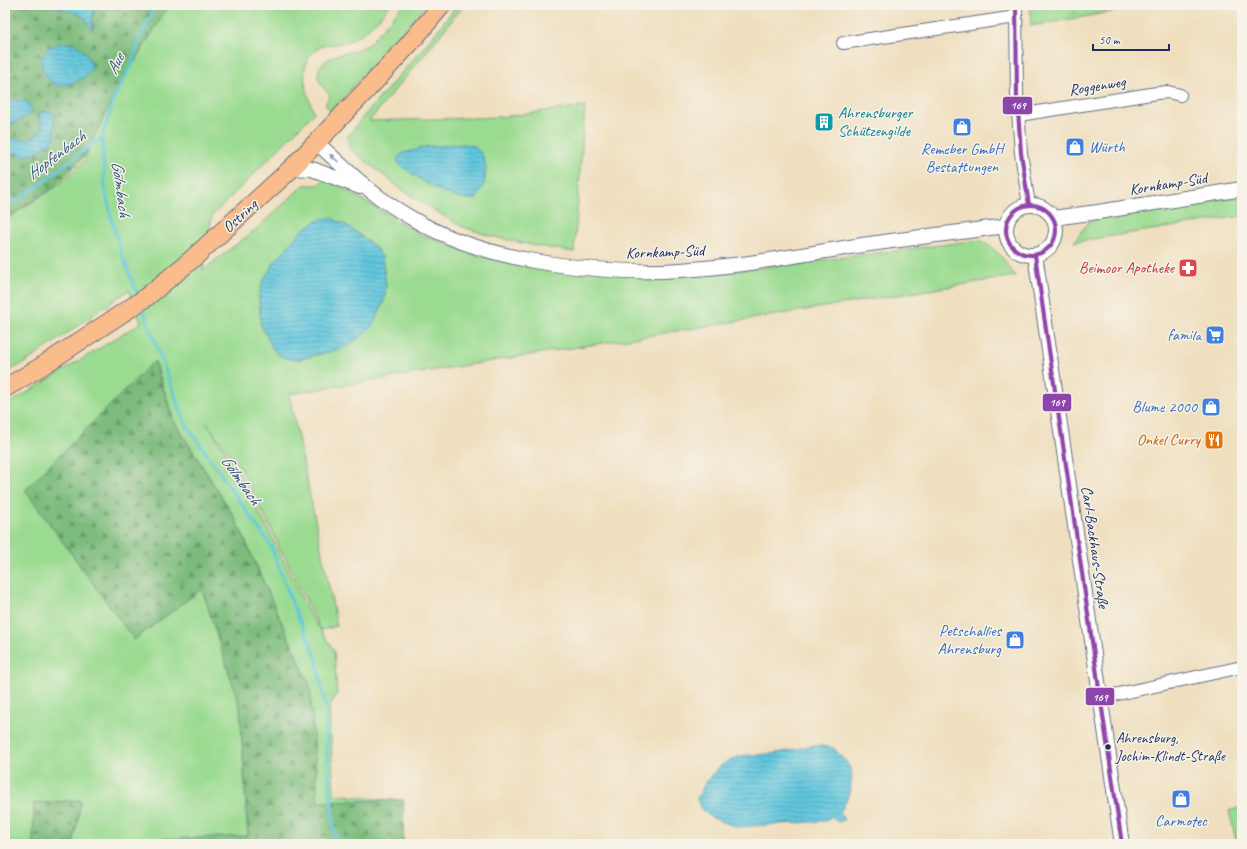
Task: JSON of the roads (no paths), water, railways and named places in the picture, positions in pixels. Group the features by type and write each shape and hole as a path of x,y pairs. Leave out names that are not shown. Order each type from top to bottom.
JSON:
{"main road":[{"name":"Ostring","path":"5,388 144,299 190,261 292,168 317,143 410,43 442,5"}],"street":[{"path":"1016,5 1019,115 1022,153 1029,205"},
{"path":"843,43 1016,17"},
{"name":"Roggenweg","path":"1019,115 1157,93 1168,92 1180,95"},
{"path":"317,143 319,159 328,174"},
{"name":"Kornkamp-Süd","path":"317,143 372,192 420,223 439,233 479,249 506,256 550,264 612,270 657,271 710,268 974,230 1006,232"},
{"name":"Kornkamp-Süd","path":"292,168 312,169 372,192"},
{"name":"Kornkamp-Süd","path":"1054,223 1098,212 1242,190"},
{"path":"1029,205 1034,205 1045,210 1054,223 1056,235 1053,242 1042,253 1035,255 1028,255 1014,250 1006,232 1012,214 1016,210 1029,205"},
{"name":"Carl-Backhaus-Straße","path":"1035,255 1122,844"},
{"path":"1100,698 1242,667"}],"water":[{"path":"46,5 93,5 95,7 92,20 93,31 85,18 74,12"},
{"path":"73,43 85,53 92,67 84,78 71,84 58,86 50,81 42,70 41,59 48,48 58,44"},
{"path":"5,92 13,100 27,101 33,113 25,116 13,124 5,126"},
{"path":"46,111 55,114 54,138 49,144 31,155 24,156 16,153 5,156 5,141 8,138 24,140 35,136 43,128 39,118 41,112"},
{"path":"464,144 474,146 482,154 486,167 484,184 476,199 455,196 435,188 400,165 397,159 401,154 425,147"},
{"path":"331,218 346,225 374,246 382,257 386,286 384,301 373,325 362,336 353,342 340,349 295,360 283,357 275,352 261,325 259,296 263,281 274,263 302,230 321,219"},
{"path":"814,745 834,748 850,768 852,777 850,788 840,813 844,820 840,822 836,821 832,816 825,821 736,827 711,817 702,810 697,799 709,778 727,762 743,756 777,753"}],"waterway":[{"name":"Gölmbach","path":"138,296 122,255 112,221 105,190 102,137 116,93 132,64 140,36 157,5"},
{"name":"Hopfenbach","path":"5,209 38,186 102,137"},
{"name":"Gölmbach","path":"142,307 185,423 271,546 294,608 316,657 326,711 327,761 336,844"}],"place":[{"name":"Ahrensburger Schützengilde","path":"824,122"},
{"name":"Remeber GmbH Bestattungen","path":"962,127"},
{"name":"Würth","path":"1075,147"},
{"name":"Beimoor Apotheke","path":"1188,268"},
{"name":"famila","path":"1215,335"},
{"name":"Blume 2000","path":"1211,407"},
{"name":"Onkel Curry","path":"1214,440"},
{"name":"Petschallies Ahrensburg","path":"1015,640"},
{"name":"Ahrensburg, Jochim-Klindt-Straße","path":"1108,747"},
{"name":"Carmotec","path":"1181,799"}],"water label":[{"name":"Aue","path":"115,64"}]}
